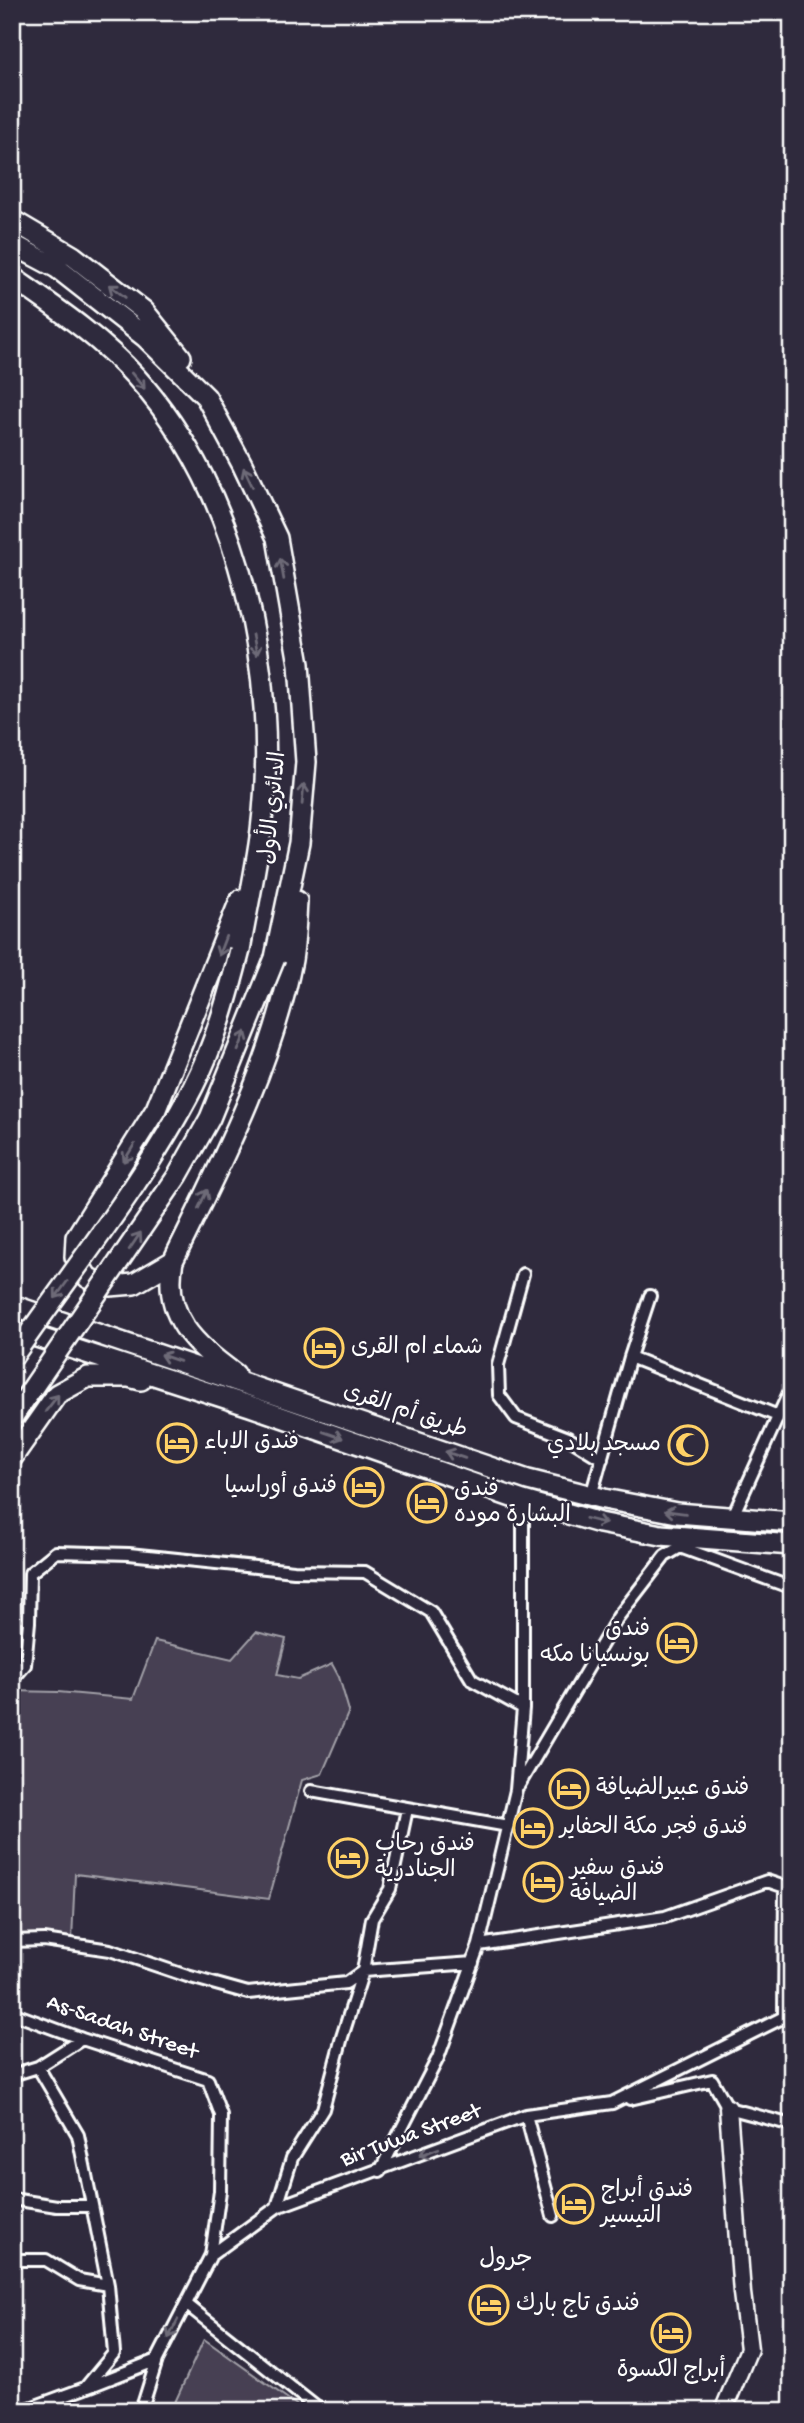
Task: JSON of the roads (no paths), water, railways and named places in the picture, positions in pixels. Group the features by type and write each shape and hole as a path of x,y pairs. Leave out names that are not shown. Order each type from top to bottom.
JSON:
{"highway":[{"path":"12,220 73,257 144,311 187,365 206,397"},
{"name":"الدائري الأول","path":"12,244 57,268 145,337 206,397 242,464 276,538 299,664 306,762 299,843 283,959 211,1118 178,1175 12,1418"},
{"name":"الدائري الأول","path":"12,276 90,332 136,377 179,434 208,484 236,554 264,691 261,828 240,950 223,1016 188,1097 155,1154 106,1229 16,1340 12,1358"},
{"path":"173,1261 134,1284 110,1286 88,1278 75,1257 76,1237 156,1108 185,1042 256,860"},
{"path":"250,1385 217,1361 186,1333 175,1311 170,1275 173,1261 239,1124 270,1040 283,959"},
{"name":"طريق أم القرى","path":"12,1304 528,1480 677,1513 792,1522"},
{"name":"طريق أم القرى","path":"16,1340 250,1406 523,1501 600,1523 689,1543 792,1545"},
{"path":"12,1458 58,1394 88,1377 129,1377 250,1406"},
{"path":"689,1543 732,1518"}],"street":[{"path":"523,1273 498,1366 499,1395 516,1418 568,1438 602,1459"},
{"path":"591,1496 650,1296"},
{"path":"630,1357 778,1416"},
{"path":"732,1518 792,1385"},
{"path":"380,2171 438,2058 473,1963 516,1790 523,1708 523,1501"},
{"path":"516,1790 618,1617 665,1556 689,1543 792,1588"},
{"path":"12,1680 24,1665 29,1622 30,1573 56,1552 129,1554 294,1571 365,1572 431,1612 472,1680 523,1708"},
{"path":"311,1791 508,1826"},
{"path":"277,2207 292,2158 323,2109 363,1970 372,1919 390,1889 407,1809"},
{"path":"479,1945 665,1917 767,1881 785,1887 788,2015"},
{"path":"12,1941 44,1940 110,1950 248,1993 346,1983 363,1970 473,1963"},
{"name":"As-Sadah Street","path":"12,2013 208,2080 221,2115 220,2190 211,2255"},
{"name":"Bir Tuwa Street","path":"141,2411 157,2360 211,2255 277,2207 526,2115 612,2103 788,2015"},
{"path":"12,2075 38,2067 82,2039"},
{"path":"38,2067 78,2135 108,2285 114,2353 85,2388"},
{"path":"612,2103 712,2080 728,2108 742,2293 749,2349 723,2411"},
{"path":"728,2108 792,2125"},
{"path":"526,2115 553,2216"},
{"path":"12,2199 57,2206 92,2206"},
{"path":"12,2260 46,2260 79,2280 108,2285"},
{"path":"186,2304 321,2411"},
{"path":"22,2411 157,2360"}],"place":[{"name":"شماء ام القرى","path":"324,1348"},
{"name":"فندق الاباء","path":"177,1443"},
{"name":"مسجد بلادي","path":"688,1445"},
{"name":"فندق أوراسيا","path":"364,1487"},
{"name":"فندق البشارة موده","path":"427,1503"},
{"name":"فندق بونسيانا مكه","path":"677,1643"},
{"name":"فندق عبيرالضيافة","path":"569,1789"},
{"name":"فندق فجر مكة الحفاير","path":"533,1828"},
{"name":"فندق رحاب الجنادرية","path":"348,1858"},
{"name":"فندق سفير الضيافة","path":"543,1882"},
{"name":"فندق أبراج التيسير","path":"574,2204"},
{"name":"فندق تاج بارك","path":"489,2305"},
{"name":"أبراج الكسوة","path":"671,2333"}],"district":[{"name":"جرول","path":"506,2260"}]}
